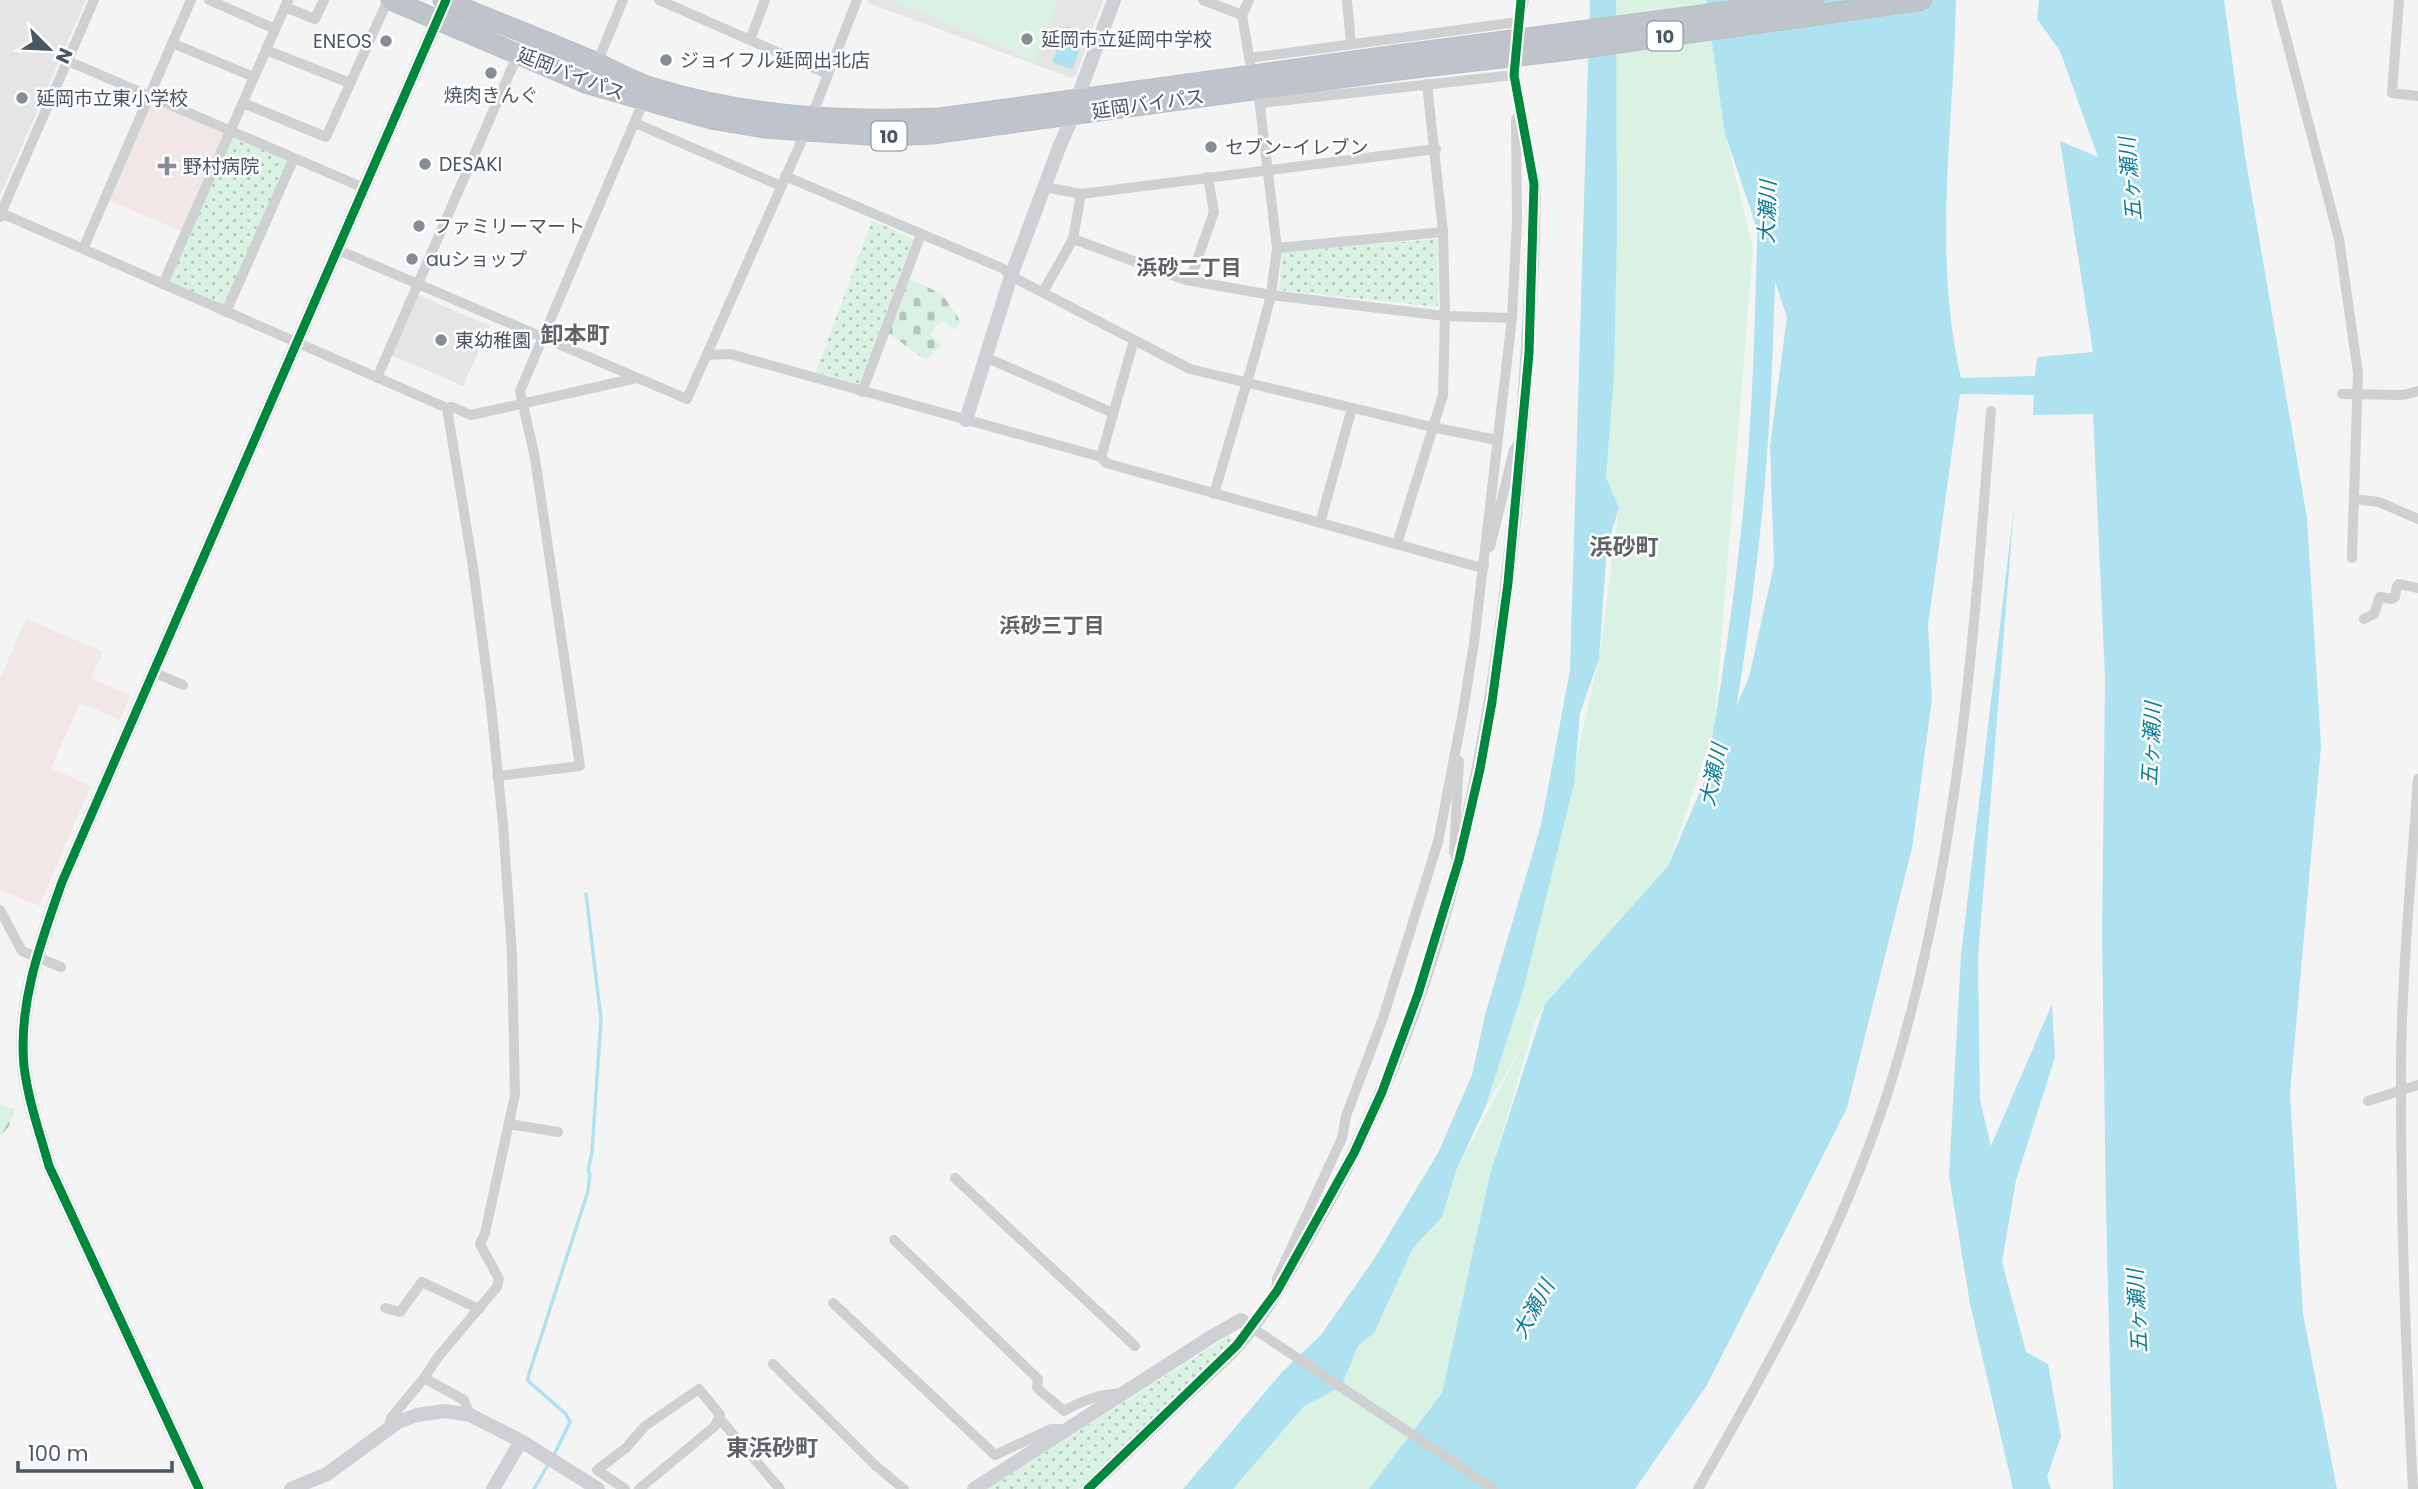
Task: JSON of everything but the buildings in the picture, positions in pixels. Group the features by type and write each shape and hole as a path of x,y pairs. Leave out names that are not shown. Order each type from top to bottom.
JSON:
{"highway":[{"name":"延岡バイパス","path":"390,0 588,84 711,119 764,128 808,124"},
{"name":"延岡バイパス","path":"445,0 647,86 690,99 808,124 884,136 932,134 1076,106 1406,62 1815,0"},
{"name":"延岡バイパス","path":"1406,62 1570,50 1923,0"}],"street":[{"path":"94,0 1,214 295,343 447,408 452,407 471,415 637,378"},
{"path":"83,249 191,0"},
{"path":"209,0 275,29"},
{"path":"163,284 286,3 315,19 324,0"},
{"path":"243,103 326,136 390,0"},
{"path":"199,1489 49,1166 24,1066 26,1006 36,956 62,882 445,0"},
{"path":"597,63 623,0"},
{"path":"659,0 682,5 750,40 827,74"},
{"path":"750,40 765,0"},
{"path":"336,249 687,400 808,124 857,0"},
{"path":"966,420 1011,276 1114,0"},
{"path":"1203,0 1242,15"},
{"path":"1214,494 1271,295 1277,248 1255,81 1242,15 1249,0"},
{"path":"1347,0 1351,44"},
{"path":"1088,1489 1237,1345 1256,1330 1354,1153 1382,1092 1418,994 1459,860 1492,702 1508,583 1529,353 1534,184 1514,75 1518,22 1523,0"},
{"path":"2276,0 2339,239 2358,373 2352,558"},
{"path":"2399,0 2392,93 2418,96"},
{"path":"1255,81 1351,44 1518,22"},
{"path":"172,43 254,77"},
{"path":"267,50 350,83"},
{"path":"377,378 518,54"},
{"path":"68,61 364,188"},
{"path":"1255,81 1427,84 1514,75"},
{"path":"1397,544 1443,395 1443,232 1427,84"},
{"path":"497,776 580,766 535,458 520,391 644,100"},
{"path":"1277,1291 1277,1279 1342,1138 1346,1116 1384,1018 1438,842 1474,643 1512,318 1517,221 1516,119 1521,113"},
{"path":"635,122 1004,269 1011,276 1190,369 1497,440"},
{"path":"1045,187 1082,194 1436,149"},
{"path":"226,312 294,158"},
{"path":"1191,280 1214,212 1208,177"},
{"path":"1043,292 1073,239 1082,194"},
{"path":"1277,248 1443,232"},
{"path":"862,392 921,234"},
{"path":"1073,239 1191,280 1271,295 1445,316 1512,318"},
{"path":"1101,457 1134,340"},
{"path":"708,355 730,354 1101,457 1106,463 1482,568"},
{"path":"985,357 1113,413"},
{"path":"2342,394 2403,395 2418,391"},
{"path":"389,1428 391,1418 497,1287 499,1279 480,1244 485,1233 514,1095 514,1009 503,824 475,580 447,408"},
{"path":"1320,523 1352,408"},
{"path":"1698,1489 1811,1280 1857,1177 1892,1077 1922,960 1956,789 1970,664 1991,411"},
{"path":"1482,568 1487,560 1514,450 1522,440"},
{"path":"2354,499 2379,502 2418,519"},
{"path":"2364,619 2374,614 2381,597 2395,597 2399,584 2418,588"},
{"path":"153,672 183,685"},
{"path":"1457,744 1460,754 1454,852 1459,860"},
{"path":"2413,1489 2412,1343 2401,1091 2402,1027 2418,779"},
{"path":"0,910 22,951 61,967"},
{"path":"2368,1101 2418,1085"},
{"path":"509,1124 558,1132"},
{"path":"955,1178 1135,1346"},
{"path":"894,1240 1038,1379 1037,1388 1064,1411 1103,1394 1123,1393"},
{"path":"385,1308 400,1312 422,1282 479,1309"},
{"path":"833,1303 995,1455 1051,1429 1066,1429"},
{"path":"974,1489 1241,1320 1494,1489"},
{"path":"773,1364 876,1466 904,1489"},
{"path":"424,1378 464,1400 470,1415"},
{"path":"625,1489 597,1470 626,1448 645,1426 698,1389 720,1415 719,1418 780,1489"},
{"path":"291,1489 327,1474 389,1428 433,1411 470,1415 521,1441 598,1489"},
{"path":"639,1489 715,1426 719,1418"},
{"path":"493,1489 521,1441"}],"shaded area":[{"name":"延岡市立東小学校","path":"0,0 86,0 0,196"},
{"name":"延岡市立延岡中学校","path":"866,0 1103,0 1076,75 1072,78"},
{"name":"野村病院","path":"154,102 226,133 183,232 108,200 145,115"},
{"name":"東幼稚園","path":"418,295 490,326 463,386 391,355"},
{"path":"26,618 103,652 91,678 130,695 120,720 80,703 51,768 91,786 39,906 0,890 0,679"}],"green space":[{"path":"891,0 1058,0 1035,61"},
{"path":"1612,0 1706,0 1725,134 1753,248 1714,729 1668,866 1545,1004 1535,1022 1490,1174 1442,1393 1369,1489 1227,1489 1304,1406 1341,1387 1358,1346 1374,1333 1413,1248 1442,1217 1456,1171 1523,1045 1485,1108 1523,991 1599,659 1619,508 1606,477"},
{"path":"234,135 291,160 225,306 169,281"},
{"path":"872,220 913,239 859,384 816,372"},
{"path":"1437,239 1438,307 1279,290 1282,252"},
{"path":"910,279 942,294 961,322 955,330 942,320 939,325 936,324 931,335 942,345 926,360 888,333"},
{"path":"0,1104 15,1109 9,1126 0,1137"},
{"path":"1229,1336 1234,1341 1078,1489 987,1489"}],"water":[{"path":"1590,0 1616,0 1617,232 1614,375 1606,477 1619,508 1607,547 1599,659 1580,713 1574,784 1523,991 1485,1108 1456,1171 1442,1217 1413,1248 1374,1333 1358,1346 1341,1387 1304,1406 1233,1489 1183,1489 1282,1372 1321,1335 1374,1259 1438,1153 1472,1075 1485,1015 1541,825 1570,670"},
{"name":"五ヶ瀬川","path":"1706,0 1956,0 1946,236 1952,331 1961,378 2035,376 2037,357 2093,352 2060,141 2098,157 2060,51 2037,19 2039,0 2224,0 2245,156 2307,518 2321,746 2290,1093 2303,1314 2337,1489 2113,1489 2102,935 2105,677 2093,414 2033,415 2034,395 1960,394 1928,625 1932,699 1912,848 1847,1108 1707,1385 1635,1489 1369,1489 1442,1393 1490,1174 1545,1004 1668,866 1749,677 1774,565 1770,446 1787,317 1725,134"},
{"path":"1066,26 1086,33 1072,70 1052,62"},
{"path":"2014,507 1978,958 1980,1100 1991,1146 2052,1004 2055,1057 2016,1180 2002,1262 2026,1352 2048,1364 2061,1436 2047,1477 2051,1489 2013,1489 1970,1304 1949,1175 1961,955"}],"waterway":[{"name":"大瀬川","path":"1717,766 1738,635 1754,504 1767,228"},
{"path":"553,1457 570,1422 566,1414 528,1381 528,1377 588,1191 601,1019 586,894"},
{"path":"534,1489 549,1463"}],"cycle path":[{"path":"199,1489 49,1166 26,1079 24,1019 39,950 62,882 446,0"},
{"path":"1088,1489 1237,1345 1277,1291 1354,1153 1382,1092 1418,994 1459,860 1492,702 1508,583 1529,353 1534,184 1514,75 1521,0"}],"place":[{"name":"延岡市立延岡中学校","path":"1027,39"},
{"name":"ENEOS","path":"386,41"},
{"name":"ジョイフル延岡出北店","path":"666,60"},
{"name":"焼肉きんぐ","path":"491,73"},
{"name":"延岡市立東小学校","path":"22,98"},
{"name":"セブン-イレブン","path":"1211,147"},
{"name":"DESAKI","path":"425,164"},
{"name":"野村病院","path":"167,166"},
{"name":"ファミリーマート","path":"419,226"},
{"name":"auショップ","path":"412,259"},
{"name":"東幼稚園","path":"441,340"}],"district":[{"name":"浜砂二丁目","path":"1189,267"},
{"name":"卸本町","path":"575,335"},
{"name":"浜砂町","path":"1624,547"},
{"name":"浜砂三丁目","path":"1052,625"},
{"name":"東浜砂町","path":"772,1448"}]}
